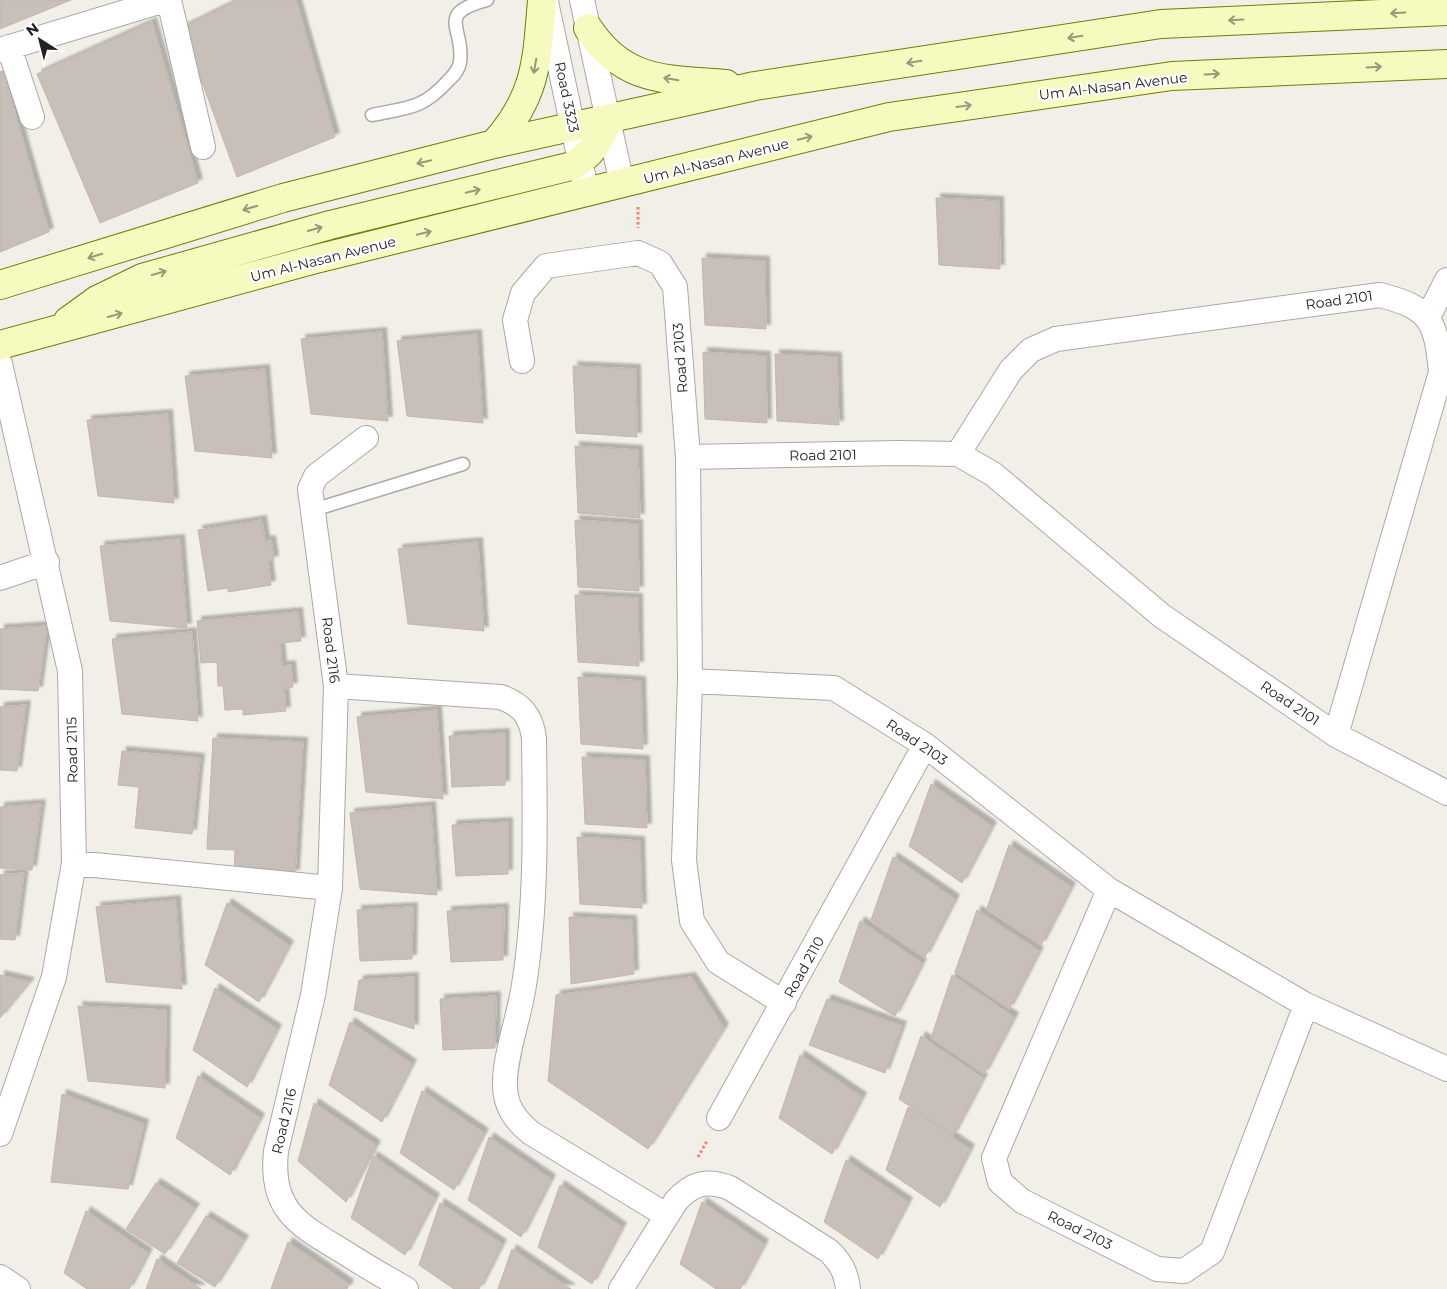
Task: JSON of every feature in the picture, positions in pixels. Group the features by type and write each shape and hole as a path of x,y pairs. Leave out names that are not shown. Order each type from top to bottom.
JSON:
{"main road":[{"path":"494,144 513,120 530,88 536,66 544,0"},
{"path":"0,285 283,198 494,144 755,86 1161,24 1447,11"},
{"path":"588,28 598,44 611,57 645,75 755,86"},
{"name":"Um Al-Nasan Avenue","path":"0,345 312,260 889,117 1172,76 1447,64"},
{"path":"56,331 97,300 142,278 330,225 553,173 581,161 598,143 607,119"}],"street":[{"path":"32,117 5,49 165,0"},
{"path":"169,0 203,147"},
{"name":"Road 3323","path":"544,0 574,126 587,193"},
{"path":"582,0 622,184"},
{"name":"Road 2103","path":"522,361 515,320 523,292 546,266 638,253 660,263 675,287 688,457 690,680 684,860 692,921 718,962 784,1003"},
{"path":"1428,317 1447,280"},
{"name":"Road 2101","path":"958,454 1010,370 1030,350 1056,339 1380,295 1406,302 1428,317 1438,342 1441,372 1336,735"},
{"name":"Road 2115","path":"0,364 47,562 70,671 74,863 54,977 0,1134"},
{"name":"Road 2116","path":"366,438 316,476 310,489 336,686 330,888 313,996 276,1151 273,1172 281,1200 288,1213 304,1228 406,1289"},
{"name":"Road 2101","path":"688,457 899,453 958,454 993,474 1162,616 1336,735 1447,793"},
{"path":"0,578 47,562"},
{"name":"Road 2103","path":"690,680 834,688 925,745 1109,890 1306,1005 1447,1069"},
{"path":"336,686 502,697 515,702 526,712 532,724 534,738 534,871 524,985 504,1084 506,1098 519,1124 531,1133 666,1216"},
{"name":"Road 2110","path":"719,1118 925,745"},
{"path":"74,863 330,888"},
{"name":"Road 2103","path":"1109,890 994,1158 1000,1182 1022,1202 1157,1269 1184,1271 1212,1252 1306,1005"},
{"path":"622,1289 666,1216 686,1189 700,1183 716,1183 730,1188 829,1251 840,1262 847,1275 848,1289"},
{"path":"0,1277 18,1289"}],"lane":[{"path":"372,115 418,106 437,93 455,74 460,62 456,28 459,12 465,7 487,0"},
{"path":"313,510 463,464"}],"path":[{"path":"686,1189 702,1149 719,1118"}],"building":[{"path":"0,0 71,0 0,29"},
{"path":"239,0 296,0 335,137 237,177 182,28"},
{"path":"152,22 198,183 100,223 37,74"},
{"path":"3,71 49,232 0,252 0,72"},
{"path":"936,198 999,201 1000,269 939,265"},
{"path":"702,258 765,261 766,329 705,325"},
{"path":"382,332 388,421 311,414 301,339"},
{"path":"477,334 483,423 407,416 397,341"},
{"path":"703,352 766,356 767,423 705,419"},
{"path":"775,354 837,357 839,425 777,421"},
{"path":"573,366 636,369 637,437 576,433"},
{"path":"265,369 272,458 195,451 185,376"},
{"path":"168,414 174,503 98,496 87,420"},
{"path":"575,446 638,450 640,518 578,513"},
{"path":"262,520 265,541 271,540 274,560 268,561 271,585 228,592 228,588 208,591 198,530"},
{"path":"575,520 638,524 639,591 578,587"},
{"path":"180,539 187,628 110,621 100,546"},
{"path":"478,542 484,631 408,624 398,549"},
{"path":"575,595 638,598 639,666 578,662"},
{"path":"298,612 301,641 280,643 282,666 291,665 293,687 284,688 286,711 243,715 243,709 225,710 223,686 218,686 217,662 201,663 197,621"},
{"path":"47,626 38,691 0,689 0,629"},
{"path":"192,632 198,721 122,714 112,639"},
{"path":"578,677 641,681 643,749 581,744"},
{"path":"26,705 17,771 0,770 0,707"},
{"path":"437,710 443,799 366,792 357,717"},
{"path":"505,733 505,785 452,787 449,736"},
{"path":"213,738 303,742 295,874 234,871 235,850 207,849"},
{"path":"122,751 200,758 192,834 135,828 139,787 118,785"},
{"path":"582,757 645,760 647,828 585,824"},
{"path":"931,784 992,826 962,883 909,846"},
{"path":"41,804 32,870 0,868 0,807"},
{"path":"431,806 437,895 360,889 350,813"},
{"path":"508,822 508,874 456,876 452,825"},
{"path":"577,837 640,841 642,908 580,904"},
{"path":"1009,845 1071,887 1041,945 987,908"},
{"path":"893,857 955,899 925,957 871,920"},
{"path":"24,873 15,940 0,939 0,875"},
{"path":"176,900 182,989 106,982 96,907"},
{"path":"227,903 289,945 259,1002 205,965"},
{"path":"413,907 412,959 360,961 357,910"},
{"path":"504,908 503,960 451,962 447,911"},
{"path":"977,910 1039,951 1009,1009 955,972"},
{"path":"569,917 632,920 634,974 571,984"},
{"path":"860,921 922,963 895,1016 839,982"},
{"path":"0,975 30,982 0,1018"},
{"path":"952,975 1014,1017 984,1074 931,1038"},
{"path":"414,977 414,1029 354,1010 359,980"},
{"path":"691,977 724,1028 648,1149 548,1081 556,995"},
{"path":"215,988 277,1029 247,1087 193,1050"},
{"path":"496,996 495,1048 443,1050 440,999"},
{"path":"827,999 902,1026 885,1073 809,1045"},
{"path":"78,1006 166,1010 165,1088 88,1081"},
{"path":"350,1022 412,1064 382,1122 329,1085"},
{"path":"921,1036 983,1078 953,1135 899,1099"},
{"path":"800,1055 862,1097 832,1154 779,1118"},
{"path":"198,1076 260,1118 230,1175 176,1138"},
{"path":"422,1091 484,1133 454,1190 400,1153"},
{"path":"62,1094 144,1124 128,1189 51,1182"},
{"path":"314,1103 376,1145 346,1202 298,1161"},
{"path":"908,1107 970,1149 940,1207 886,1170"},
{"path":"489,1137 551,1179 521,1237 468,1200"},
{"path":"373,1156 435,1198 405,1255 351,1218"},
{"path":"846,1160 908,1202 878,1259 824,1222"},
{"path":"156,1183 195,1208 165,1254 126,1229"},
{"path":"560,1185 622,1227 592,1284 538,1247"},
{"path":"702,1202 764,1244 740,1289 716,1289 680,1264"},
{"path":"440,1203 502,1244 479,1289 454,1289 419,1265"},
{"path":"86,1211 148,1253 129,1289 87,1289 64,1273"},
{"path":"206,1216 244,1240 215,1287 177,1263"},
{"path":"288,1242 349,1284 347,1289 271,1289"},
{"path":"512,1249 571,1289 498,1289"},
{"path":"157,1259 201,1289 146,1289"}]}
